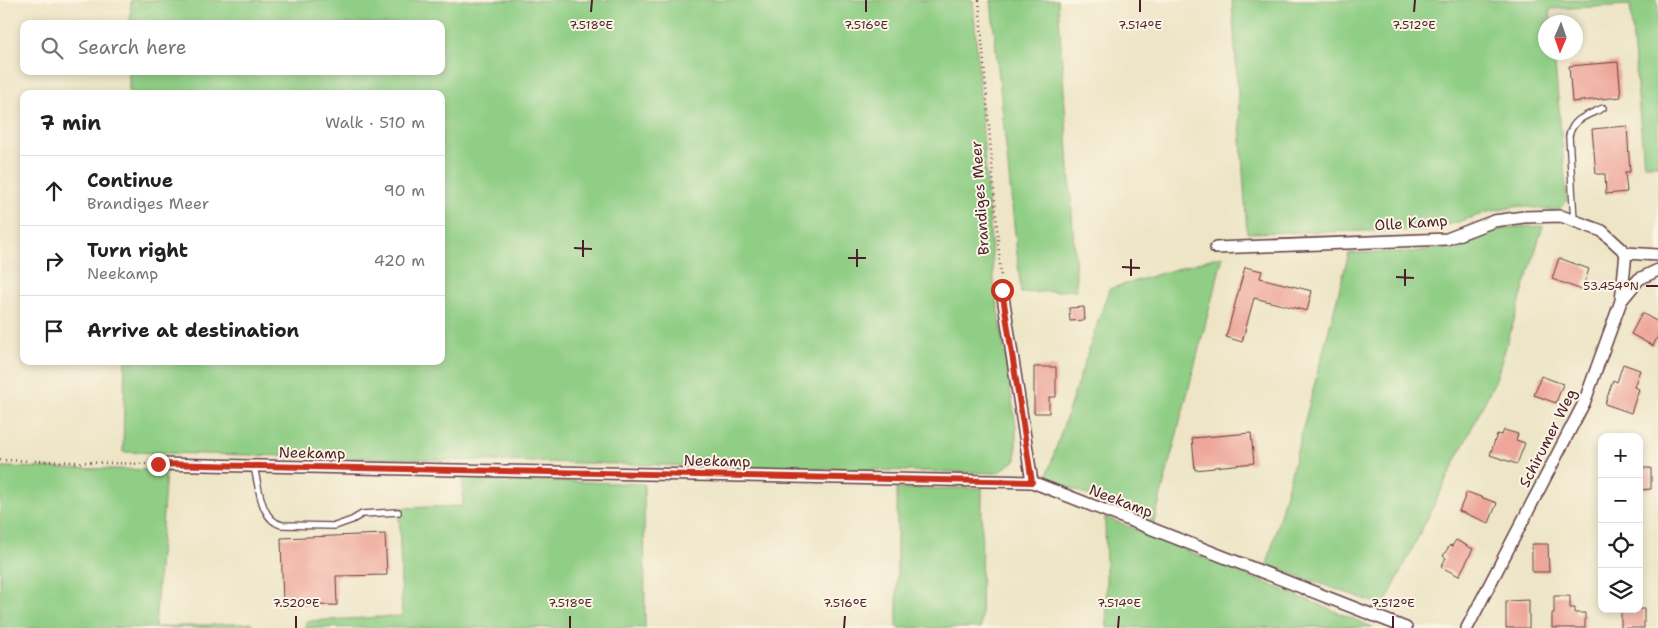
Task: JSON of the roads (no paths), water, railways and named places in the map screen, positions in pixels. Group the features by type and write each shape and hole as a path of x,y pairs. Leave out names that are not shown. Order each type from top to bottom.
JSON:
{"street":[{"name":"Olle Kamp","path":"1216,248 1447,239 1494,221 1524,217 1561,216 1602,231 1626,253"},
{"path":"1621,301 1626,253 1658,255"},
{"name":"Schirumer Weg","path":"1467,628 1584,402 1621,301 1639,279 1658,270"},
{"path":"1002,290 1032,482"},
{"name":"Neekamp","path":"158,464 1032,482 1406,628"}],"lane":[{"path":"1574,221 1569,136 1571,126 1578,120 1603,108"},
{"path":"254,467 267,515 276,524 335,526 362,514 398,512"}]}
